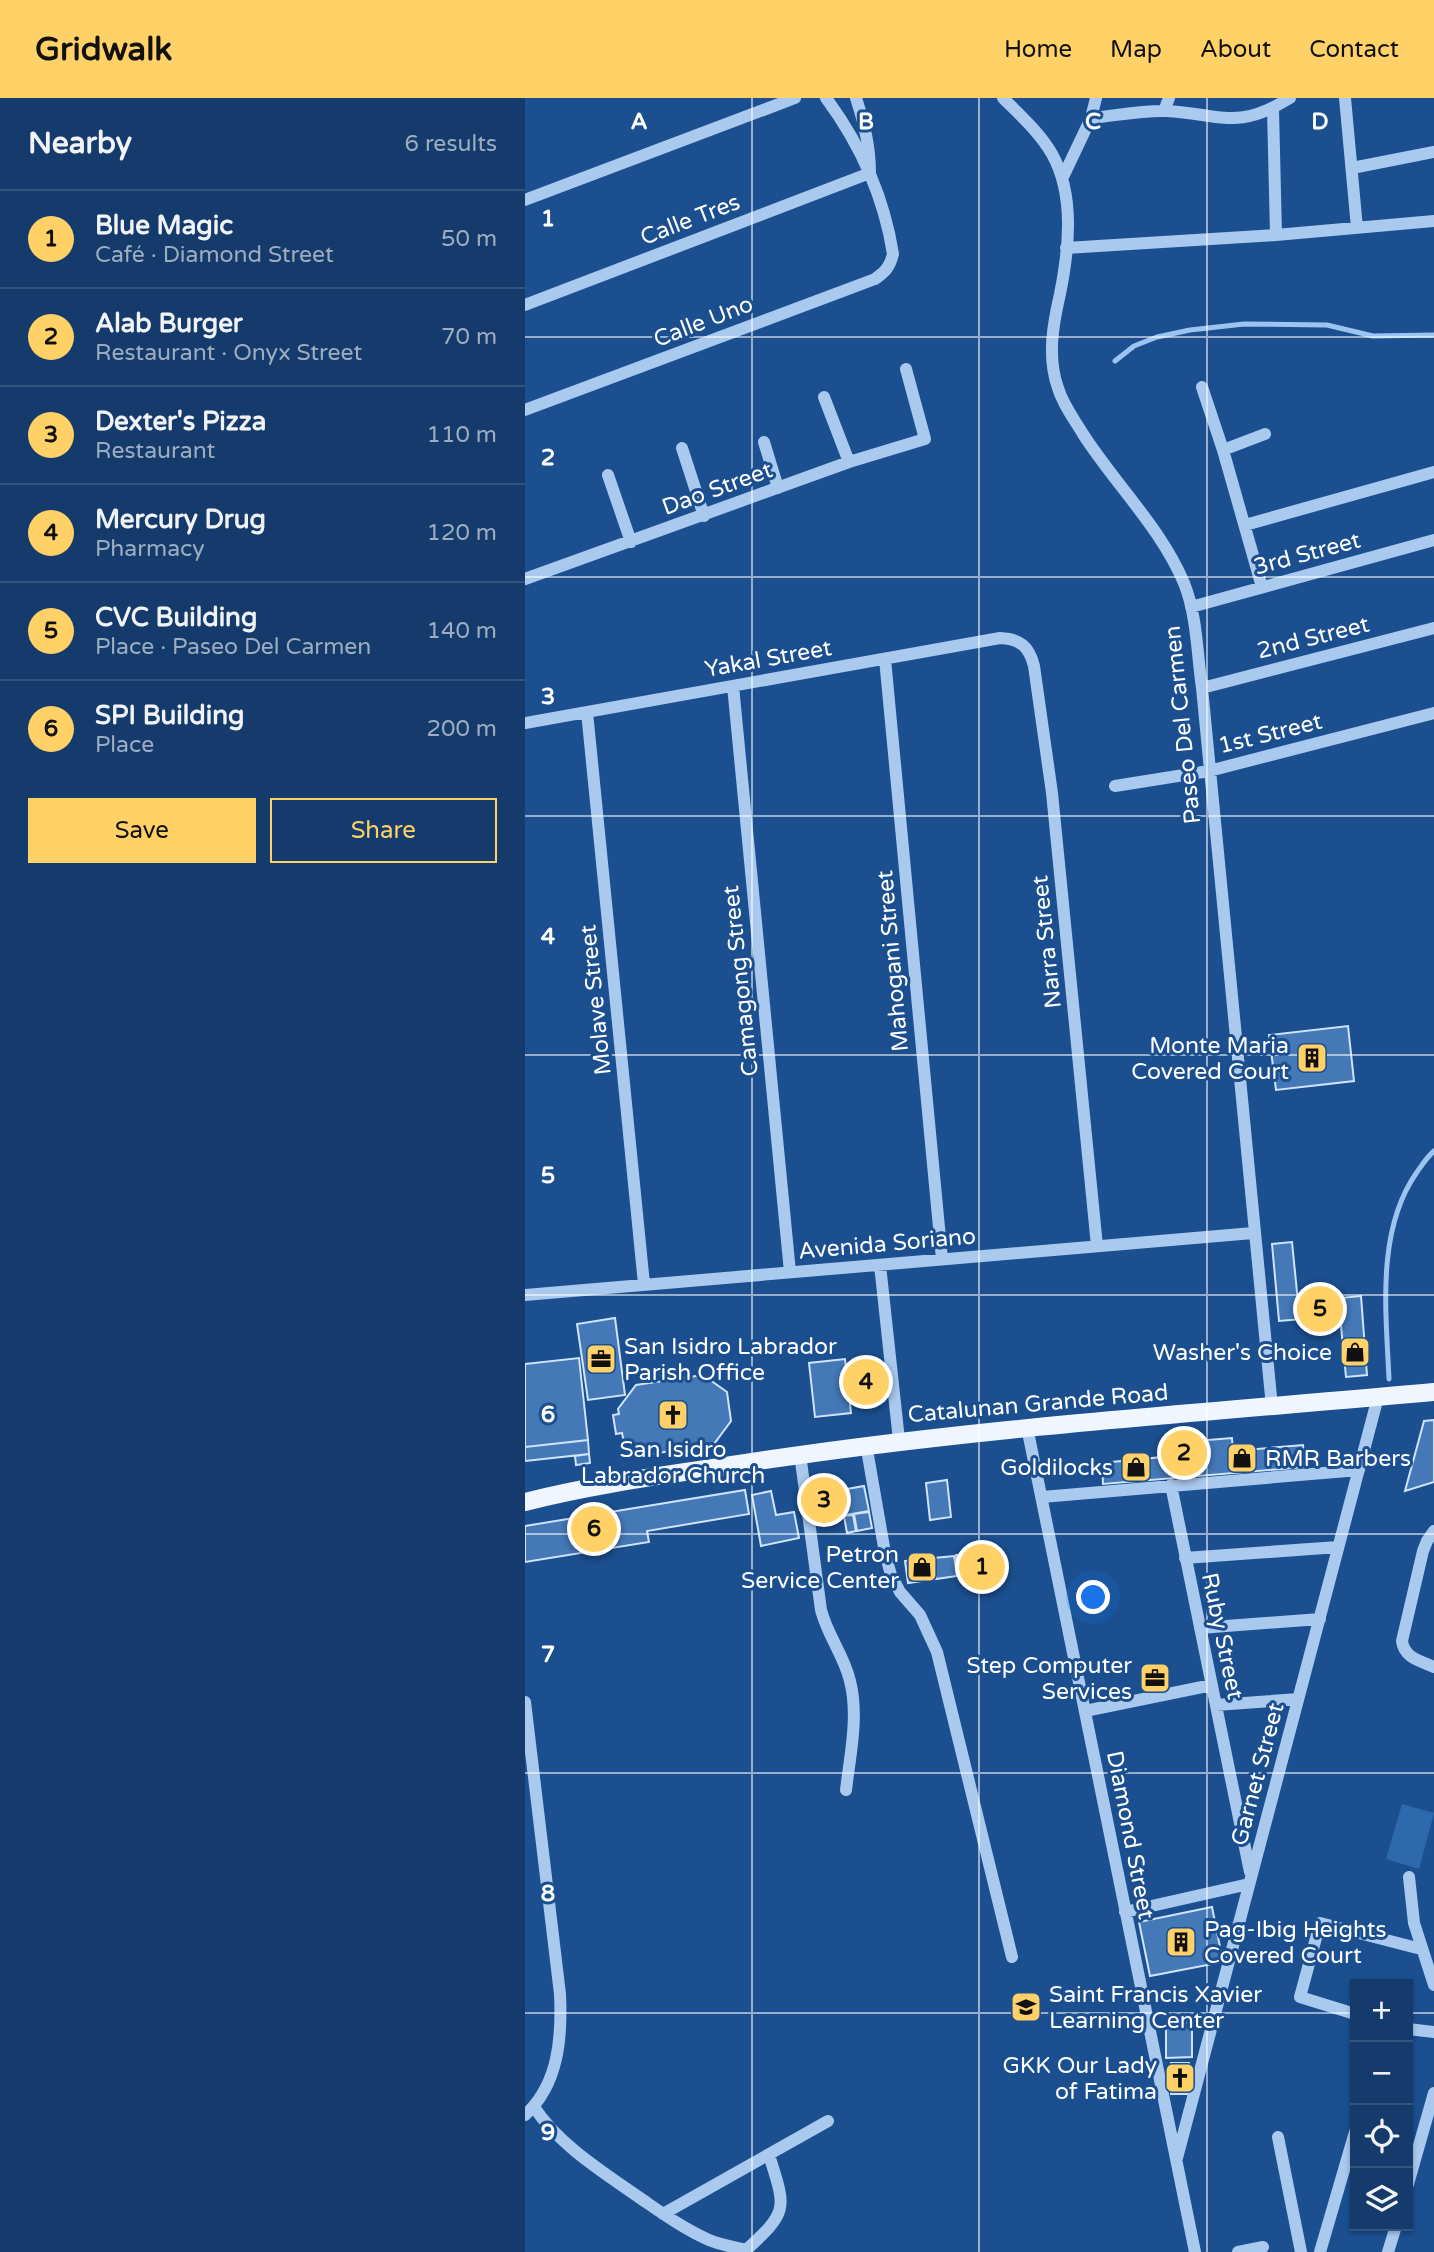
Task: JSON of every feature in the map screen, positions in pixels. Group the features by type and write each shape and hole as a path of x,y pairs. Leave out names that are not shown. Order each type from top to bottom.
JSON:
{"main road":[{"name":"Catalunan Grande Road","path":"525,1502 602,1485 899,1440 1434,1392"}],"street":[{"path":"525,200 795,98"},
{"path":"826,98 850,132 870,173"},
{"path":"856,98 867,133 870,173"},
{"name":"Paseo Del Carmen","path":"1003,98 1051,152 1063,177 1067,214 1066,248 1053,335 1053,367 1057,386 1065,405 1093,449 1168,552 1184,584 1191,607 1202,688 1272,1407"},
{"path":"1063,177 1091,118 1096,98"},
{"path":"1164,111 1169,98"},
{"path":"1091,118 1164,111 1237,119 1252,117 1290,98"},
{"path":"1345,98 1357,228"},
{"path":"1272,109 1276,235"},
{"path":"1352,168 1434,152"},
{"name":"Calle Uno","path":"525,410 875,279 884,273 893,254 870,173"},
{"name":"Calle Tres","path":"525,304 870,173"},
{"path":"1066,248 1276,235 1434,221"},
{"name":"Dao Street","path":"525,579 849,462 925,439 906,369"},
{"path":"1202,387 1262,587"},
{"path":"824,397 849,462"},
{"path":"1223,450 1265,434"},
{"path":"764,442 778,488"},
{"path":"682,448 704,516"},
{"path":"1245,525 1434,472"},
{"path":"608,475 631,542"},
{"name":"3rd Street","path":"1191,607 1434,540"},
{"name":"2nd Street","path":"1202,688 1434,628"},
{"name":"Yakal Street","path":"525,723 1000,638 1018,641"},
{"name":"Narra Street","path":"1018,641 1031,654 1034,666 1052,793 1097,1246"},
{"name":"Mahogani Street","path":"885,659 942,1259"},
{"name":"Camagong Street","path":"733,686 790,1272"},
{"name":"Molave Street","path":"587,712 644,1284"},
{"name":"1st Street","path":"1115,786 1209,771 1434,713"},
{"name":"Avenida Soriano","path":"525,1295 1254,1233"},
{"path":"880,1265 899,1440"},
{"name":"Garnet Street","path":"1176,2161 1378,1397"},
{"name":"Diamond Street","path":"1027,1427 1195,2252"},
{"path":"866,1444 891,1575 900,1592 920,1615 937,1652 1012,1957"},
{"path":"800,1454 821,1610 826,1629 844,1662 851,1682 854,1708 846,1790"},
{"path":"1042,1497 1359,1470"},
{"name":"Ruby Street","path":"1171,1485 1250,1881"},
{"path":"1434,1531 1423,1551 1402,1642 1403,1649 1410,1656 1434,1667"},
{"path":"1185,1558 1338,1547"},
{"path":"1200,1628 1320,1619"},
{"path":"1085,1711 1212,1685"},
{"path":"1216,1706 1298,1699"},
{"path":"525,1702 562,2023 555,2064 546,2088 529,2111 603,2173 711,2247 746,2251 772,2227 781,2207 779,2187 769,2155"},
{"path":"1409,1877 1411,1910 1434,1985"},
{"path":"1125,1912 1250,1881"},
{"path":"1350,2012 1300,1997 1321,1923 1421,1949"},
{"path":"1413,2030 1434,2032"},
{"path":"1413,2168 1434,2093"},
{"path":"663,2214 828,2120"},
{"path":"1278,2137 1301,2252"},
{"path":"1319,2252 1350,2149"},
{"path":"1388,2252 1394,2231"},
{"path":"1238,2252 1263,2247"}],"shaded area":[{"path":"1402,1804 1434,1813 1419,1869 1386,1859"}],"building":[{"name":"Monte Maria Covered Court","path":"1348,1026 1354,1081 1276,1090 1269,1035"},
{"path":"1292,1242 1298,1302 1361,1296 1367,1375 1346,1377 1340,1316 1279,1321 1272,1244"},
{"name":"San Isidro Labrador Parish Office","path":"615,1318 625,1395 588,1400 577,1324"},
{"path":"579,1358 588,1440 525,1447 525,1364"},
{"path":"845,1359 851,1413 815,1417 809,1363"},
{"path":"879,1360 884,1401 853,1404 849,1363"},
{"name":"San Isidro Labrador Church","path":"703,1375 727,1392 731,1421 714,1444 646,1455 623,1438 622,1433 616,1434 613,1415 619,1414 618,1409 636,1385"},
{"path":"1434,1420 1434,1482 1405,1491 1424,1421"},
{"path":"1232,1438 1233,1451 1303,1445 1305,1467 1103,1484 1102,1463 1172,1456 1171,1443"},
{"path":"588,1440 589,1454 525,1461 525,1447"},
{"path":"589,1454 590,1463 576,1465 575,1456"},
{"path":"947,1480 951,1517 930,1520 926,1483"},
{"path":"864,1486 869,1511 818,1520 813,1495"},
{"path":"745,1490 749,1514 647,1531 649,1542 525,1562 525,1526"},
{"path":"771,1491 776,1515 794,1512 799,1538 761,1546 752,1495"},
{"path":"869,1512 872,1528 857,1531 854,1514"},
{"path":"853,1515 856,1531 847,1533 844,1516"},
{"path":"983,1551 986,1572 958,1576 956,1555"},
{"path":"954,1556 957,1576 936,1579 934,1558"},
{"path":"932,1557 935,1579 908,1583 905,1561"},
{"name":"Pag-Ibig Heights Covered Court","path":"1212,1907 1223,1962 1150,1976 1139,1922"},
{"path":"1166,2023 1192,2023 1192,2057 1166,2058"},
{"name":"GKK Our Lady of Fatima","path":"1171,2063 1189,2063 1189,2094 1171,2094"}],"waterway":[{"path":"1115,361 1134,346 1157,337 1244,324 1327,325 1373,336 1434,335"},
{"path":"1389,1379 1386,1299 1389,1245 1404,1195 1417,1172 1434,1151"}],"place":[{"name":"Monte Maria Covered Court","path":"1312,1058"},
{"name":"CVC Building","path":"1320,1309"},
{"name":"Washer's Choice","path":"1355,1352"},
{"name":"San Isidro Labrador Parish Office","path":"601,1359"},
{"name":"Mercury Drug","path":"866,1382"},
{"name":"San Isidro Labrador Church","path":"673,1415"},
{"name":"Alab Burger","path":"1184,1453"},
{"name":"RMR Barbers","path":"1242,1458"},
{"name":"Goldilocks","path":"1136,1467"},
{"name":"Dexter's Pizza","path":"824,1500"},
{"name":"SPI Building","path":"594,1529"},
{"name":"Petron Service Center","path":"922,1567"},
{"name":"Blue Magic","path":"982,1567"},
{"name":"Step Computer Services","path":"1155,1678"},
{"name":"Pag-Ibig Heights Covered Court","path":"1181,1942"},
{"name":"Saint Francis Xavier Learning Center","path":"1026,2007"},
{"name":"GKK Our Lady of Fatima","path":"1180,2078"}]}
